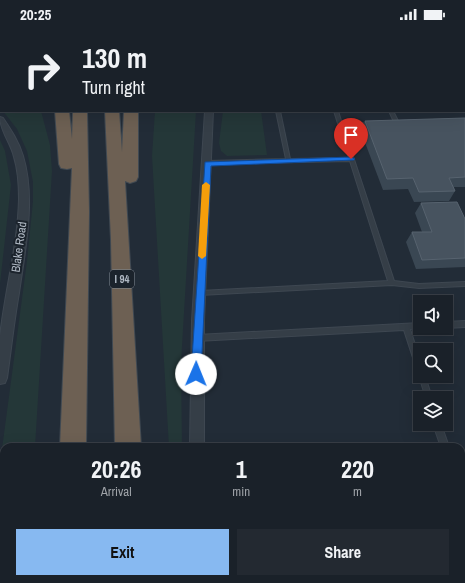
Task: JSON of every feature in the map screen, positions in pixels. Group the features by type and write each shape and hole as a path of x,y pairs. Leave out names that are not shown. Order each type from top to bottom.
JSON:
{"highway":[{"path":"62,112 67,152 74,409"},
{"path":"73,443 80,212 80,112"},
{"name":"I 94","path":"112,112 120,240 128,443"},
{"path":"125,358 131,112"}],"street":[{"path":"197,443 197,338 207,164 208,112"},
{"name":"Blake Road","path":"0,120 9,133 17,152 22,176 24,211 0,378"}],"lane":[{"path":"278,112 288,160"},
{"path":"336,112 392,283"},
{"path":"391,112 397,124"},
{"path":"390,124 405,123"},
{"path":"340,125 376,124"},
{"path":"207,164 351,159"},
{"path":"200,293 392,283 419,286 465,284"},
{"path":"453,325 465,324"},
{"path":"197,338 413,326"},
{"path":"406,327 413,348"},
{"path":"439,431 444,443"}],"shaded area":[{"path":"4,112 41,112 50,145 52,171 35,443 3,443 27,261 33,201 33,182 27,151 17,129"},
{"path":"155,112 196,112 181,363 182,443 169,443 152,156"},
{"path":"223,112 261,112 267,155 227,156 221,151 219,143"},
{"path":"0,140 5,151 11,185 0,284"}],"building":[{"path":"465,118 465,177 449,178 455,191 419,192 413,178 387,179 365,121"},
{"path":"457,202 465,219 465,258 422,260 412,232 432,232 421,203"}],"slow traffic":[{"path":"202,256 206,185"}],"route":[{"path":"196,374 207,164 351,159"}]}
